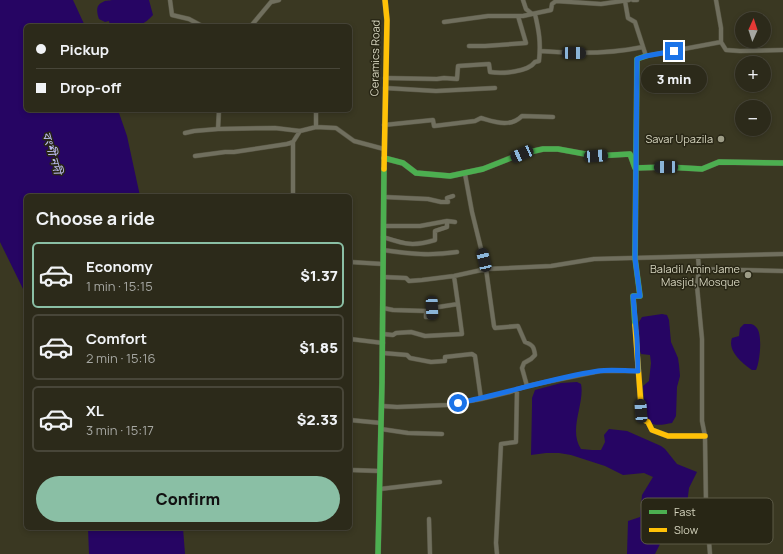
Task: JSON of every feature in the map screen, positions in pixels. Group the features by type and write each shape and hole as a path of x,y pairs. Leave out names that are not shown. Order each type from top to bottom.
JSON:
{"street":[{"path":"170,0 172,15 189,19 198,24"},
{"path":"253,24 271,2 279,0"},
{"name":"Ceramics Road","path":"378,554 383,343 385,0"},
{"path":"385,78 457,79 458,66 489,64 490,72 498,73 532,66 535,62 539,61 540,37 533,14 526,9 523,0"},
{"path":"444,22 488,16 518,16 533,14 551,10 552,4 556,1 601,4 627,0 628,18 635,22 646,56"},
{"path":"716,0 721,28 721,42 726,50 783,50"},
{"path":"470,46 526,43 518,16"},
{"path":"705,436 668,436 652,430 648,422 642,420 633,296 640,296 635,258 637,59 721,42"},
{"path":"540,51 564,53 600,52 643,47"},
{"path":"385,88 441,91 495,88"},
{"path":"218,129 219,112"},
{"path":"316,112 316,128"},
{"path":"384,126 434,120 434,126 475,121 480,118 501,124 517,120 522,116 553,117"},
{"path":"185,133 218,129 275,128 300,131 316,128 336,128 354,141 384,149"},
{"path":"293,194 293,142 300,131"},
{"path":"195,156 238,152 293,142"},
{"path":"384,158 403,163 416,173 450,176 483,169 522,154 543,149 558,149 596,156 630,154 633,158 635,168"},
{"path":"635,168 666,167 702,169 715,162 783,163"},
{"path":"465,174 472,212 486,269 494,326 495,328 518,326 525,342 532,344 534,348 535,355 524,363 522,368 527,386"},
{"path":"384,196 422,198 441,202 448,202 448,198 453,196"},
{"path":"383,236 408,245 426,243 435,240 435,232 447,228 447,222"},
{"path":"384,226 420,226 455,222"},
{"path":"383,250 415,255 458,252"},
{"path":"383,276 406,278 409,281 415,281 454,276 486,269 551,266 594,260 783,254"},
{"path":"698,257 699,270 697,286 702,340 702,421 705,436 706,498"},
{"path":"352,262 383,264"},
{"path":"699,270 783,271"},
{"path":"383,334 411,332 425,336 435,336 462,334 454,276"},
{"path":"383,308 393,310 426,311 426,317 432,317 432,308 458,304"},
{"path":"352,339 383,343"},
{"path":"382,353 407,355 410,358 430,362 445,361 445,357 472,354 475,356 481,399"},
{"path":"382,406 397,407 447,405 481,399 527,386 600,371 638,371"},
{"path":"497,554 496,543 501,444 516,442 517,389"},
{"path":"352,420 381,422"},
{"path":"381,429 408,433 442,434"},
{"path":"352,470 380,471"},
{"path":"380,489 440,482"},
{"path":"429,518 430,554"},
{"path":"709,544 710,554"}],"water":[{"name":"বংশী নদী","path":"0,0 73,0 84,24 24,24 24,112 119,112 127,136 140,194 24,194 24,291 0,242"},
{"path":"149,0 153,15 141,24 110,24 109,21 105,22 99,19 97,9 100,3 105,1"},
{"path":"662,314 667,315 669,320 671,342 678,358 680,376 677,387 676,416 672,423 657,425 650,421 646,412 643,386 649,381 651,363 650,355 641,354 640,351 639,322 642,317"},
{"path":"744,324 754,325 760,335 760,354 756,370 752,370 740,361 732,348 732,338 739,336 740,328"},
{"path":"577,382 581,384 582,391 576,425 576,434 577,442 581,449 601,450 605,442 604,435 609,429 627,431 661,446 677,464 697,472 689,488 688,498 642,498 653,477 644,473 623,475 605,466 571,455 559,453 531,455 532,398 535,390 561,383"},
{"path":"641,506 641,544 660,544 655,554 627,554 628,521 640,517"},
{"path":"88,530 183,530 185,554 89,554"}],"traffic: fast":[{"path":"635,325 633,296 640,296 635,258 637,59 646,56"},
{"path":"384,158 403,163 416,173 450,176 483,169 521,154 543,149 558,149 596,156 630,154 635,168 667,167 702,169 719,162 783,163"},
{"path":"378,554 382,382 384,169"}],"traffic: slow":[{"path":"384,169 387,20 385,0"},
{"path":"635,325 642,419 648,422 652,430 668,436 705,436"}],"place":[{"name":"Savar Upazila","path":"721,139"},
{"name":"Baladil Amin Jame Masjid, Mosque","path":"748,275"}],"route":[{"path":"458,403 510,392 527,386 600,371 638,371 633,296 640,296 635,258 637,59 674,51"}]}
